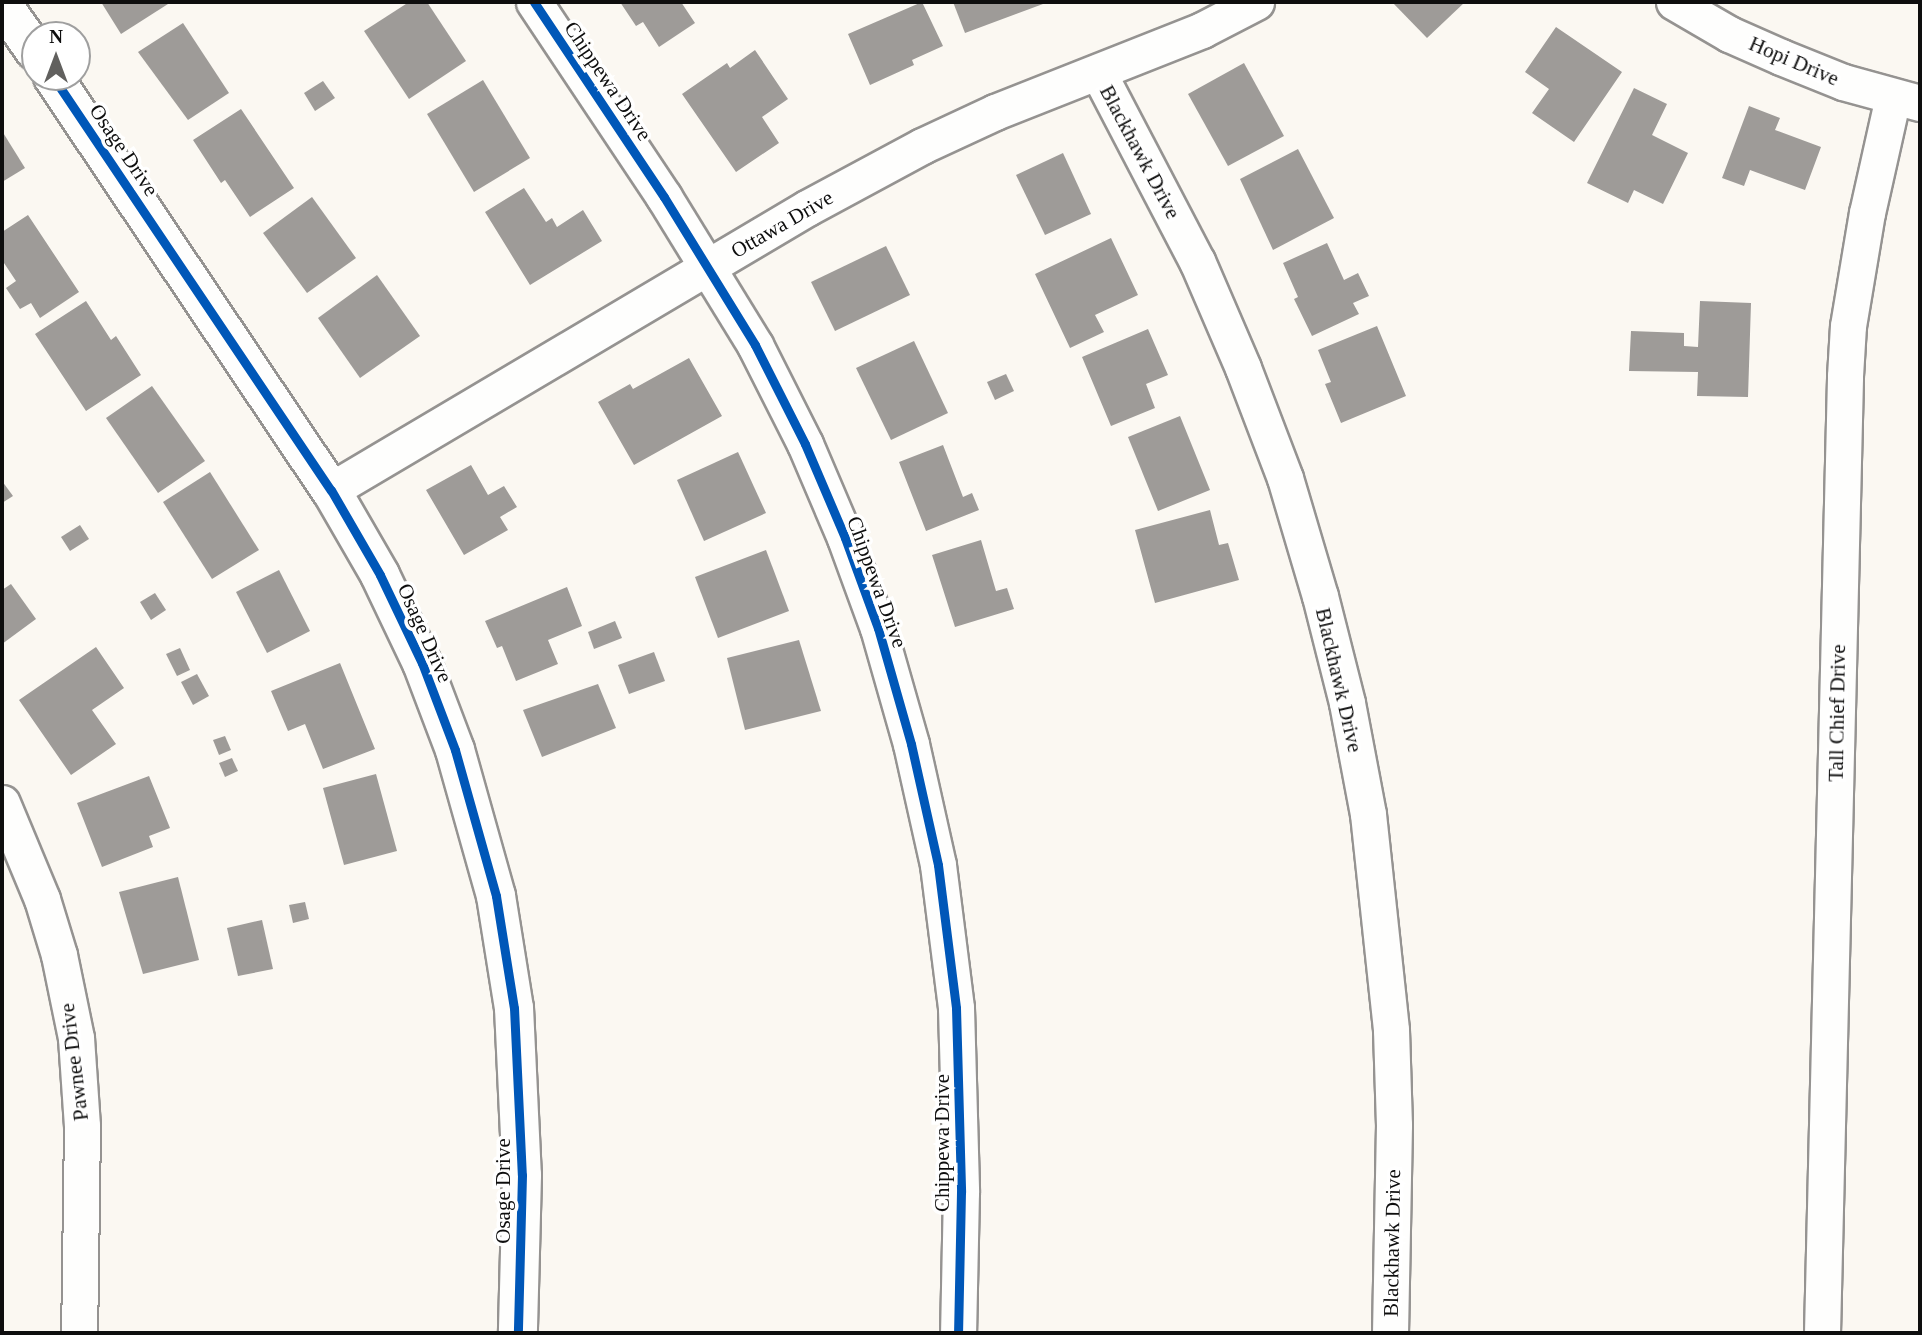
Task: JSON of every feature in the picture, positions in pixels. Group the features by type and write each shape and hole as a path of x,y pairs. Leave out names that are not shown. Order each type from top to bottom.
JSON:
{"street":[{"name":"Chippewa Drive","path":"534,2 755,345 820,479 878,628 911,744 938,865 956,1008 961,1179 958,1333"},
{"name":"Ottawa Drive","path":"331,490 707,267 922,146 995,112 1202,30 1256,2"},
{"name":"Hopi Drive","path":"1674,2 1729,34 1781,57 1906,100"},
{"path":"2,4 21,31"},
{"name":"Blackhawk Drive","path":"1098,72 1196,261 1243,368 1285,478 1320,596 1347,703 1368,814 1391,1030 1394,1125 1390,1333"},
{"name":"Osage Drive","path":"62,91 331,490 380,575 422,663 474,810 495,896 518,1047 522,1175 518,1333"},
{"name":"Tall Chief Drive","path":"1822,1333 1848,326 1867,213 1906,100"},
{"name":"Pawnee Drive","path":"2,803 15,828 45,910 59,955 76,1038 82,1126 79,1333"}],"building":[{"path":"101,2 166,2 168,4 121,34"},
{"path":"409,2 427,2 466,61 409,99 364,31"},
{"path":"620,2 681,2 695,23 659,47 643,22 636,26"},
{"path":"922,2 943,46 912,60 914,65 870,85 848,34"},
{"path":"953,2 1042,2 1043,4 965,33"},
{"path":"1392,2 1465,2 1427,38"},
{"path":"183,23 229,93 188,120 138,52"},
{"path":"1556,27 1622,72 1574,142 1532,113 1549,89 1525,72"},
{"path":"755,50 788,99 762,117 779,143 736,172 682,94 727,63 730,68"},
{"path":"1244,63 1284,136 1228,166 1188,94"},
{"path":"483,80 530,158 474,192 427,114"},
{"path":"323,81 335,98 315,111 304,93"},
{"path":"1634,88 1667,104 1652,135 1688,153 1663,204 1634,190 1628,203 1587,183"},
{"path":"1749,106 1780,118 1775,130 1821,147 1805,190 1750,170 1744,186 1722,178"},
{"path":"241,109 294,188 250,217 225,180 221,183 193,140"},
{"path":"2,131 25,168 2,182"},
{"path":"1298,149 1334,218 1273,250 1240,179"},
{"path":"1063,153 1091,214 1045,235 1016,175"},
{"path":"524,188 546,222 552,218 557,227 583,210 602,241 530,285 485,212"},
{"path":"312,197 356,258 307,293 263,233"},
{"path":"28,215 79,292 40,318 31,303 20,309 6,288 16,281 2,260 2,232"},
{"path":"1111,238 1138,295 1095,315 1104,332 1070,348 1035,274"},
{"path":"1327,243 1344,280 1358,273 1369,296 1353,303 1359,314 1312,336 1294,299 1298,297 1283,263"},
{"path":"886,246 910,295 835,331 811,282"},
{"path":"377,275 420,336 360,378 318,318"},
{"path":"86,301 111,340 116,336 141,375 86,411 35,334"},
{"path":"1700,301 1751,303 1748,397 1697,396 1698,372 1629,371 1631,331 1684,333 1684,346 1698,347"},
{"path":"1377,326 1406,396 1341,423 1325,384 1331,382 1318,350"},
{"path":"1148,329 1168,375 1146,384 1155,408 1111,426 1082,357"},
{"path":"914,341 948,413 891,440 856,368"},
{"path":"689,358 722,416 634,465 598,402 630,384 633,389"},
{"path":"1006,374 1014,391 995,400 987,382"},
{"path":"152,386 205,461 158,493 106,418"},
{"path":"1180,416 1210,490 1158,511 1128,437"},
{"path":"943,445 963,497 972,493 979,510 926,531 899,462"},
{"path":"738,452 766,513 704,541 677,480"},
{"path":"471,465 488,495 504,486 517,507 500,517 508,530 464,555 426,490"},
{"path":"210,472 259,550 212,579 163,502"},
{"path":"2,481 13,496 2,503"},
{"path":"1210,510 1219,545 1228,543 1239,580 1155,603 1135,530"},
{"path":"80,525 89,539 70,551 61,537"},
{"path":"981,540 996,591 1007,588 1014,609 955,627 932,555"},
{"path":"766,550 789,611 718,638 695,577"},
{"path":"279,570 310,631 267,653 236,592"},
{"path":"11,584 36,619 2,644 2,590"},
{"path":"567,587 582,626 548,640 558,664 516,681 502,646 497,648 485,621"},
{"path":"155,593 166,610 151,620 140,602"},
{"path":"615,621 622,638 594,649 588,632"},
{"path":"799,640 821,711 745,730 727,658"},
{"path":"96,647 124,688 92,710 116,744 71,775 19,700"},
{"path":"180,648 190,670 177,676 166,654"},
{"path":"654,652 665,681 629,694 618,665"},
{"path":"340,663 375,749 323,769 305,724 288,731 271,691"},
{"path":"197,674 209,696 193,705 181,682"},
{"path":"598,684 616,728 542,757 523,710"},
{"path":"225,736 231,750 219,755 213,740"},
{"path":"232,758 238,771 225,777 219,763"},
{"path":"376,774 397,851 344,865 323,788"},
{"path":"149,776 170,828 149,836 153,847 102,867 77,803"},
{"path":"178,877 199,960 143,974 119,892"},
{"path":"305,902 309,919 293,923 289,905"},
{"path":"262,920 273,969 238,976 227,928"}],"cycle path":[{"path":"534,2 664,197 755,345 805,444 845,538 878,628 911,744 938,865 956,1008 961,1192 958,1333"},
{"path":"62,91 331,490 380,575 422,663 455,750 496,896 514,1008 522,1175 518,1333"}]}
